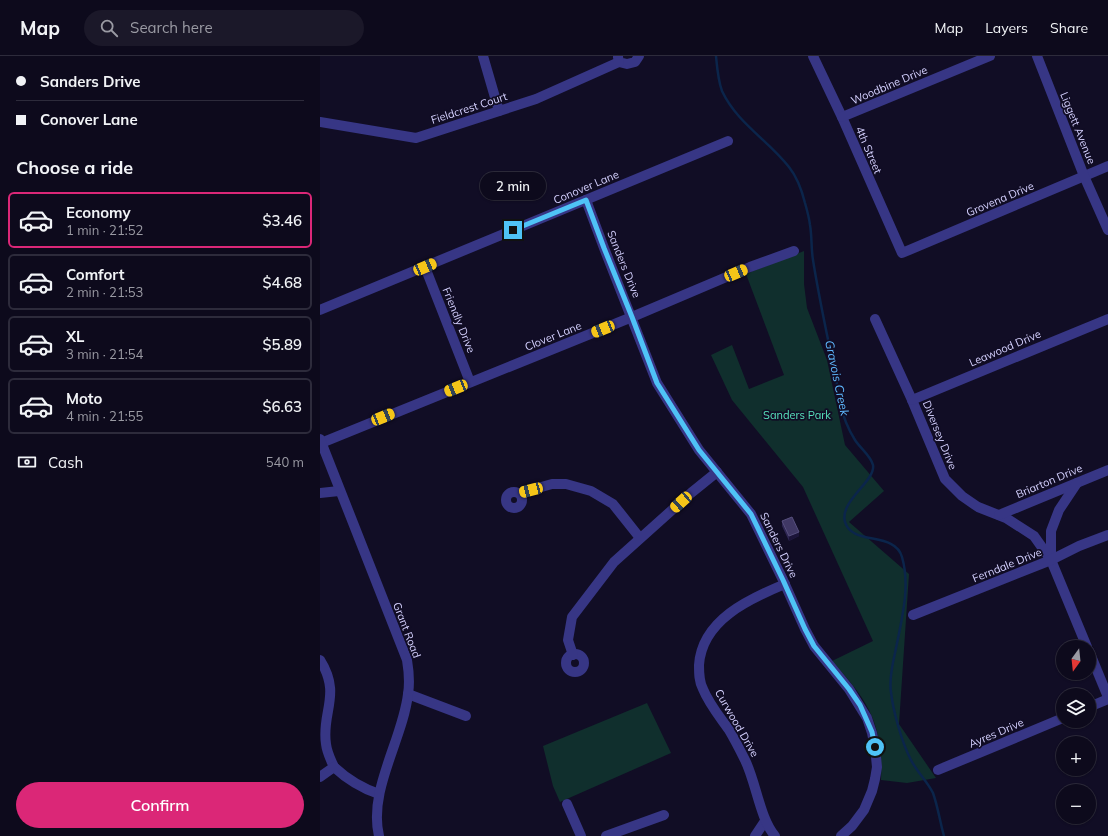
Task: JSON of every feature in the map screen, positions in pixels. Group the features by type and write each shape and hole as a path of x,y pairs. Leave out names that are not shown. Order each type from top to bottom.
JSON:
{"street":[{"path":"483,56 499,111"},
{"name":"Fieldcrest Court","path":"320,122 416,138 536,99 618,59 623,64 631,64 638,60 639,56"},
{"name":"4th Street","path":"813,56 842,117 902,253"},
{"name":"Woodbine Drive","path":"842,117 990,56"},
{"name":"Liggett Avenue","path":"1036,56 1084,176 1108,230"},
{"name":"Conover Lane","path":"320,310 728,140"},
{"name":"Grovena Drive","path":"902,253 1108,166"},
{"name":"Sanders Drive","path":"586,200 657,383 699,450 751,514 814,646 860,705 872,732 877,767 872,791 864,810 858,819 841,836"},
{"name":"Clover Lane","path":"321,441 632,317 794,250"},
{"name":"Friendly Drive","path":"425,267 470,382"},
{"name":"Diversey Drive","path":"875,319 912,400 945,479 962,496 978,507 1006,518 1028,531 1040,544 1051,560 1084,640"},
{"name":"Leawood Drive","path":"912,400 1108,319"},
{"name":"Grant Road","path":"321,441 339,491 407,660 410,678 405,710 379,794 376,825 379,836"},
{"name":"Briarton Drive","path":"999,515 1108,470"},
{"path":"573,655 568,640 572,617 614,562 691,493 717,472"},
{"name":"Diversey Drive","path":"1051,560 1051,531 1059,510 1077,483"},
{"path":"520,493 552,484 566,484 591,491 612,504 640,538"},
{"path":"320,493 339,491"},
{"name":"Ferndale Drive","path":"913,615 1051,560 1079,546 1108,535"},
{"name":"Curwood Drive","path":"775,836 770,830 766,821 747,764 729,731 702,688 700,679 700,660 708,635 725,617 742,604 785,584"},
{"path":"320,660 328,677 330,688 330,700 325,730 329,757 334,767 346,778 362,788 379,794"},
{"path":"1096,668 1108,698 1096,704"},
{"path":"408,694 466,716"},
{"name":"Ayres Drive","path":"938,770 1056,721"},
{"path":"320,777 334,767"},
{"path":"567,804 580,836"},
{"path":"606,836 664,815"},
{"path":"755,836 766,821"}],"green space":[{"name":"Sanders Park","path":"804,251 804,284 807,308 827,360 845,445 884,491 849,522 909,574 899,724 936,778 907,783 881,780 879,743 871,714 856,689 832,661 873,641 803,487 732,400 711,355 732,345 749,389 784,375 746,274"},
{"path":"647,703 671,753 560,802 553,786 543,746"}],"building":[{"path":"792,517 799,532 789,536 782,521"}],"waterway":[{"name":"Gravois Creek","path":"716,56 722,91 728,102 744,122 772,148 789,167 797,180 804,198 810,222 812,256 841,408 852,436 870,458 873,465 869,478 847,506 845,522 849,529 856,534 891,544 898,549 902,557 906,581 904,605 891,673 890,687 898,727 904,745 913,764 933,793 944,836"}],"route":[{"path":"513,230 586,200 657,383 699,450 751,514 814,646 836,675 849,689 867,718 875,747"}]}
